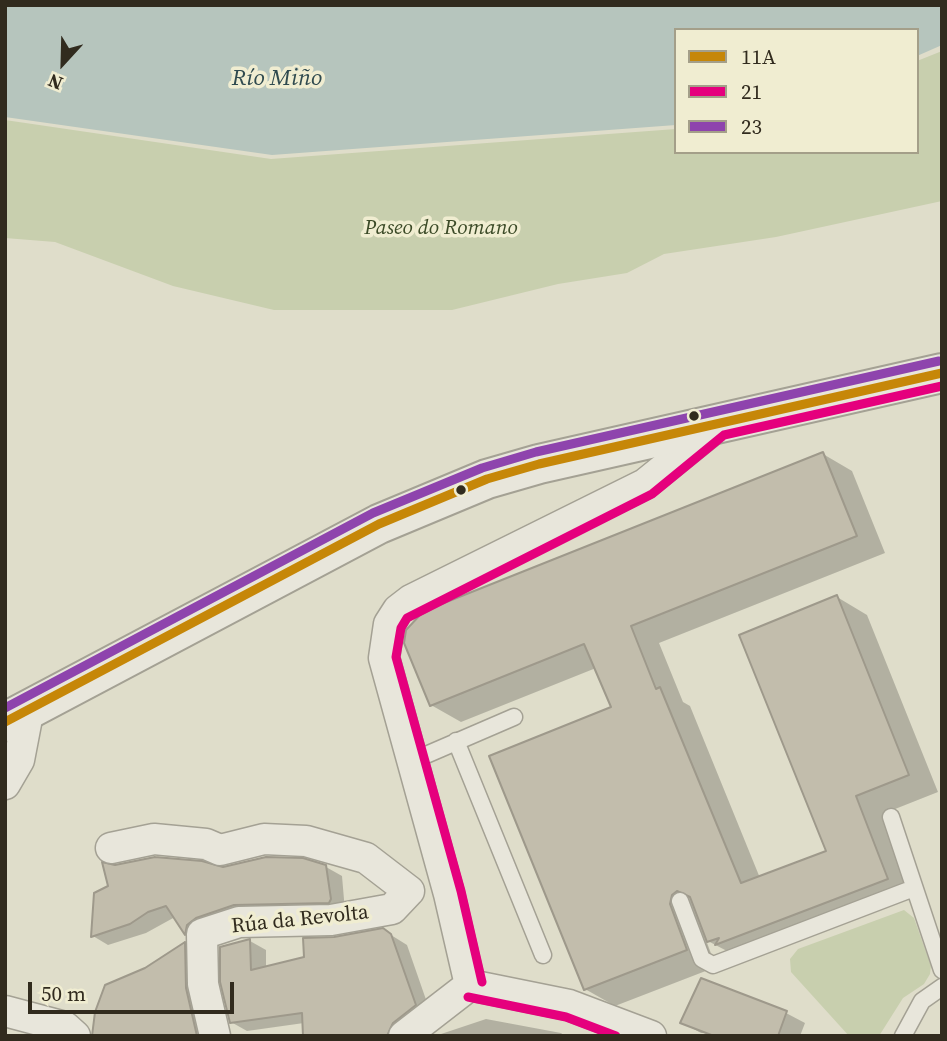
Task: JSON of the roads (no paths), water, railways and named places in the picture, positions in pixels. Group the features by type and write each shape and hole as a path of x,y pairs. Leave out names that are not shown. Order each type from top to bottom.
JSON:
{"street":[{"path":"5,783 19,760 17,715 327,550 428,501 487,478 539,464 942,373"},
{"path":"470,985 449,894 384,658 389,624 398,610 411,600 645,484 718,424"},
{"path":"111,848 154,839 206,844 220,850 264,839 306,841 366,858 409,891 449,894"},
{"name":"Rúa da Revolta","path":"215,1036 203,984 202,934 239,922 331,920 392,909 409,891"},
{"path":"404,1036 470,985 569,1005 651,1036"},
{"path":"5,1011 65,1027 75,1036"}],"lane":[{"path":"412,761 514,717"},
{"path":"456,741 543,955"},
{"path":"891,817 942,970"},
{"path":"680,901 702,959 713,965 914,888"},
{"path":"902,1036 922,1001 942,987"}],"water":[{"name":"Río Miño","path":"5,5 942,5 942,45 919,55 919,28 674,28 674,125 272,155 5,117"}],"park label":[{"name":"Paseo do Romano","path":"441,229"}]}
